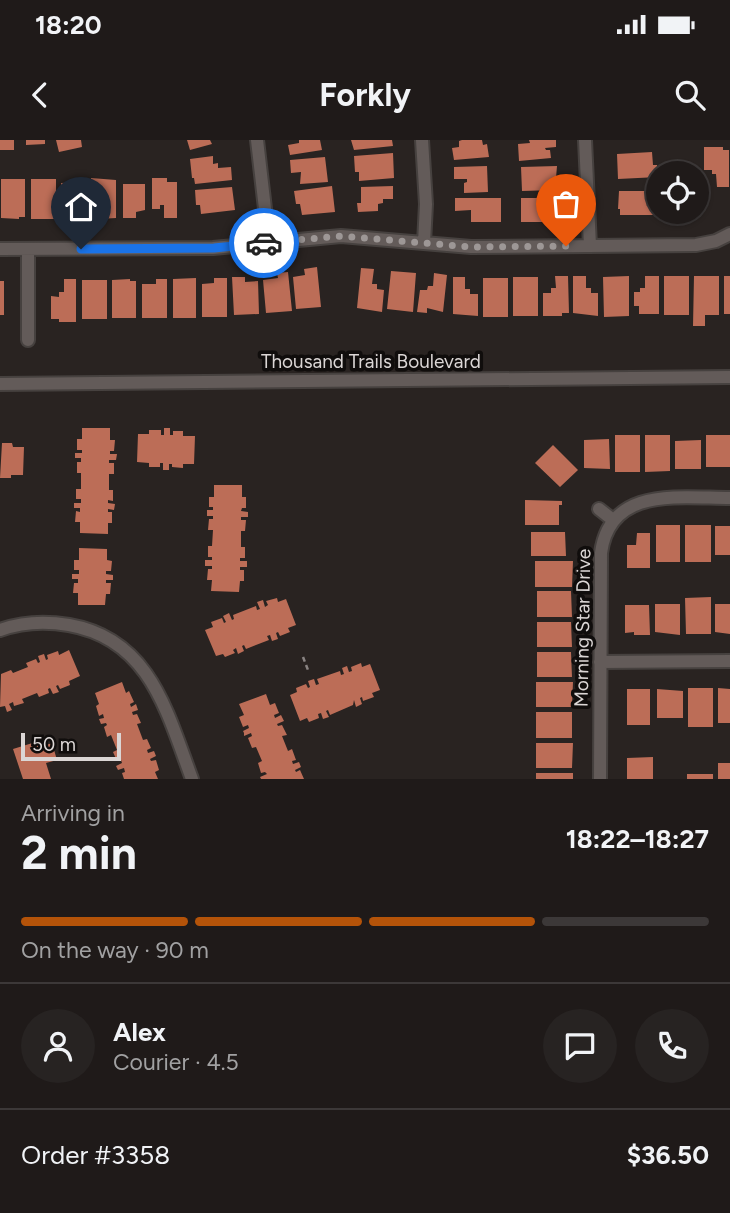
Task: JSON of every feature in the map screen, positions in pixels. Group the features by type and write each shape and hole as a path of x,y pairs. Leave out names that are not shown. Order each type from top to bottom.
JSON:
{"street":[{"path":"257,140 269,243"},
{"path":"422,140 426,204 424,243"},
{"path":"585,140 590,246"},
{"path":"0,249 214,248 341,236 471,247 696,245 716,242 730,234"},
{"path":"28,340 29,249"},
{"name":"Thousand Trails Boulevard","path":"4,382 730,377"},
{"path":"599,509 613,520 627,508 646,501 668,498 730,498"},
{"name":"Morning Star Drive","path":"600,779 601,553 613,520"},
{"path":"0,630 33,623 60,624 85,628 119,646 138,662 152,681 166,709 192,779"},
{"path":"600,662 730,661"}],"path":[{"path":"303,657 308,670"}],"building":[{"path":"0,140 14,140 14,150 0,150"},
{"path":"26,140 45,140 45,144 26,145"},
{"path":"56,140 81,140 82,147 59,152"},
{"path":"187,140 210,140 212,144 190,150"},
{"path":"299,140 320,140 322,150 290,155 288,145 299,143"},
{"path":"351,140 392,140 393,146 354,150"},
{"path":"482,140 483,145 487,144 489,157 454,160 452,148 459,147 459,141"},
{"path":"529,140 556,140 556,147 545,148 550,150 551,158 519,161 518,144 530,143"},
{"path":"704,147 723,147 723,150 729,150 729,187 717,187 716,174 709,170 709,161 704,161"},
{"path":"652,152 653,161 646,161 646,178 618,179 617,154"},
{"path":"393,153 394,178 359,181 359,172 355,172 354,156"},
{"path":"213,156 213,164 218,163 218,168 231,167 232,180 195,184 190,159"},
{"path":"325,157 328,182 300,184 301,172 291,173 290,160"},
{"path":"487,166 488,192 464,193 467,179 454,179 454,167"},
{"path":"557,166 555,190 522,191 521,167"},
{"path":"91,178 116,180 116,218 91,217"},
{"path":"152,178 167,178 167,182 177,182 177,218 164,218 164,205 160,205 160,209 152,209"},
{"path":"1,179 25,179 25,217 1,218"},
{"path":"31,179 56,179 56,219 31,219"},
{"path":"86,182 86,219 77,219 77,215 74,215 74,219 61,219 61,183"},
{"path":"123,184 145,184 145,210 136,212 136,218 123,218"},
{"path":"332,186 335,212 302,215 300,204 296,204 294,191"},
{"path":"393,186 393,199 383,199 383,203 378,204 378,211 358,212 361,187"},
{"path":"232,187 235,210 201,214 200,205 196,205 195,190"},
{"path":"619,191 646,191 646,215 620,215"},
{"path":"455,198 501,198 501,222 471,222 471,210 455,211"},
{"path":"521,198 559,198 559,212 548,212 548,222 521,222"},
{"path":"317,267 321,307 296,309 293,277 305,275 304,269"},
{"path":"361,268 374,269 372,284 377,284 377,289 384,290 382,312 357,308"},
{"path":"391,271 416,273 413,312 387,309"},
{"path":"288,272 292,311 266,313 263,280 278,278 277,273"},
{"path":"434,273 447,275 443,312 427,308 427,313 417,312 420,290 433,286"},
{"path":"555,276 568,276 569,313 562,313 562,316 543,316 543,293 551,293 551,288 556,288"},
{"path":"573,276 586,276 586,288 591,288 591,293 598,293 598,316 573,313"},
{"path":"629,276 629,316 604,317 603,277"},
{"path":"645,276 659,276 659,314 639,314 639,306 634,306 634,292 645,288"},
{"path":"664,276 689,276 689,315 664,315"},
{"path":"694,276 719,276 719,315 705,315 705,326 693,326"},
{"path":"724,276 730,276 730,314 724,314"},
{"path":"232,277 245,277 245,282 258,281 259,314 234,315"},
{"path":"453,277 465,277 465,289 470,289 470,294 478,294 478,316 453,314"},
{"path":"513,277 538,277 538,316 513,316"},
{"path":"196,278 196,318 173,318 173,279"},
{"path":"214,278 227,278 227,317 202,317 202,284 214,283"},
{"path":"483,278 508,278 508,317 483,317"},
{"path":"64,279 76,279 76,322 51,319 51,296 59,297 59,292 64,292"},
{"path":"156,279 167,279 167,318 142,318 142,284 156,284"},
{"path":"82,280 107,280 107,319 82,319"},
{"path":"112,280 136,281 136,318 112,318"},
{"path":"0,281 4,281 4,315 0,315"},
{"path":"82,428 110,428 110,440 115,440 114,451 110,451 110,454 117,454 116,460 109,460 109,463 114,463 114,474 109,474 109,490 113,490 113,501 108,500 108,503 115,504 114,510 108,509 108,512 112,512 112,523 108,523 108,534 80,533 80,522 75,522 76,511 80,512 80,508 74,508 74,503 81,503 81,499 76,499 76,489 81,489 81,473 77,473 77,462 81,462 81,458 75,458 75,453 82,453 82,450 77,450 77,439 82,439"},
{"path":"164,428 170,428 170,435 173,435 173,431 183,431 183,436 195,436 194,464 183,464 183,468 169,464 169,470 163,470 163,463 160,463 160,467 149,467 149,463 137,462 138,434 161,430 161,435 164,435"},
{"path":"615,435 640,435 640,472 615,472"},
{"path":"645,435 670,435 670,471 645,472"},
{"path":"706,435 730,435 730,467 706,467"},
{"path":"609,439 610,469 584,468 584,440"},
{"path":"701,440 701,469 675,469 675,441"},
{"path":"2,443 24,447 23,475 0,478"},
{"path":"553,445 578,470 560,487 535,463"},
{"path":"214,485 242,485 242,497 246,497 246,508 241,511 248,512 248,517 241,517 241,520 246,520 245,531 241,531 241,547 245,547 245,558 240,558 240,561 247,561 247,567 240,567 240,570 244,570 244,581 240,581 239,592 211,591 212,580 207,580 208,569 212,569 212,566 205,566 205,560 212,560 212,557 208,557 208,546 212,546 213,530 208,530 209,519 213,519 213,516 207,516 207,510 213,510 213,507 209,507 209,497 214,497"},
{"path":"525,500 562,501 562,505 559,505 559,525 525,525"},
{"path":"656,525 680,525 680,562 656,562"},
{"path":"685,525 711,525 711,562 685,562"},
{"path":"715,526 730,526 730,555 715,555"},
{"path":"531,532 565,532 566,556 531,556"},
{"path":"637,533 650,533 650,568 627,568 627,545 636,545"},
{"path":"79,548 107,549 107,560 112,561 111,571 106,571 106,574 113,575 113,580 106,580 106,583 111,583 105,605 78,605 78,593 73,593 74,583 78,583 78,579 72,579 72,574 79,574 79,570 74,570 74,560 79,560"},
{"path":"535,561 573,561 572,587 535,587"},
{"path":"537,591 571,591 572,617 537,617"},
{"path":"711,597 711,634 686,634 685,598"},
{"path":"277,598 278,602 286,599 296,625 288,628 290,632 280,636 276,633 278,639 272,641 270,635 267,636 269,640 246,649 244,645 244,651 238,654 236,648 233,650 235,653 225,657 223,654 216,656 205,630 213,627 211,622 222,618 224,623 226,622 223,616 229,613 232,620 233,615 256,606 257,610 260,609 257,602 263,600 265,607 268,605 266,601"},
{"path":"655,604 680,604 680,635 655,632"},
{"path":"715,604 730,604 730,634 715,632"},
{"path":"625,605 649,605 650,635 625,633"},
{"path":"537,622 571,622 572,647 537,647"},
{"path":"69,650 80,676 69,681 70,685 60,689 56,686 59,692 53,694 50,688 49,693 39,697 37,693 22,699 24,703 14,706 13,702 9,704 12,710 7,712 5,706 0,707 1,674 28,667 26,663 36,659 38,663 38,656 44,654 46,660 47,655 58,651 59,655"},
{"path":"537,652 571,652 572,677 537,677"},
{"path":"361,663 362,667 370,664 380,690 372,693 374,697 363,701 362,697 360,698 362,704 356,707 354,700 353,705 330,715 328,710 326,711 329,717 323,719 321,713 318,714 319,718 309,722 307,718 300,721 290,695 297,692 296,688 306,684 310,687 308,681 314,679 316,685 319,684 317,679 340,671 341,675 344,674 342,668 347,666 349,672 352,671 351,667"},
{"path":"122,682 126,693 129,691 134,702 130,704 131,707 136,704 138,710 132,712 133,715 137,714 141,723 137,724 143,740 147,739 151,748 147,750 148,753 154,751 156,756 150,759 156,760 159,770 155,772 158,779 124,779 124,768 118,770 116,766 122,763 121,760 117,761 113,752 117,750 111,735 107,737 104,727 106,723 101,724 99,719 104,718 103,714 99,716 95,693"},
{"path":"536,682 573,682 572,707 536,707"},
{"path":"688,688 713,688 713,727 688,727"},
{"path":"718,688 730,689 730,723 718,723"},
{"path":"627,689 650,689 650,725 627,725"},
{"path":"657,689 683,691 683,718 657,718"},
{"path":"266,694 270,705 275,703 279,713 274,715 275,718 281,715 284,721 277,724 282,725 287,735 282,736 288,751 292,749 296,760 292,761 293,764 299,762 301,767 295,770 300,770 304,779 260,777 267,774 261,773 258,763 262,761 256,747 252,748 248,738 252,736 251,733 244,736 243,731 249,728 248,725 243,727 239,717 244,715 239,704"},
{"path":"536,712 572,712 572,738 536,738"},
{"path":"39,741 41,747 52,743 57,760 46,763 51,779 23,779 13,749"},
{"path":"536,743 573,743 572,768 536,768"},
{"path":"653,757 653,779 627,779 627,758"},
{"path":"718,763 730,763 730,779 718,779"},
{"path":"536,773 573,773 573,779 536,779"},
{"path":"687,774 713,774 713,779 687,779"}],"way so far":[{"path":"264,243 341,236 445,246 566,246"}],"route":[{"path":"81,249 214,248 264,243"}]}
